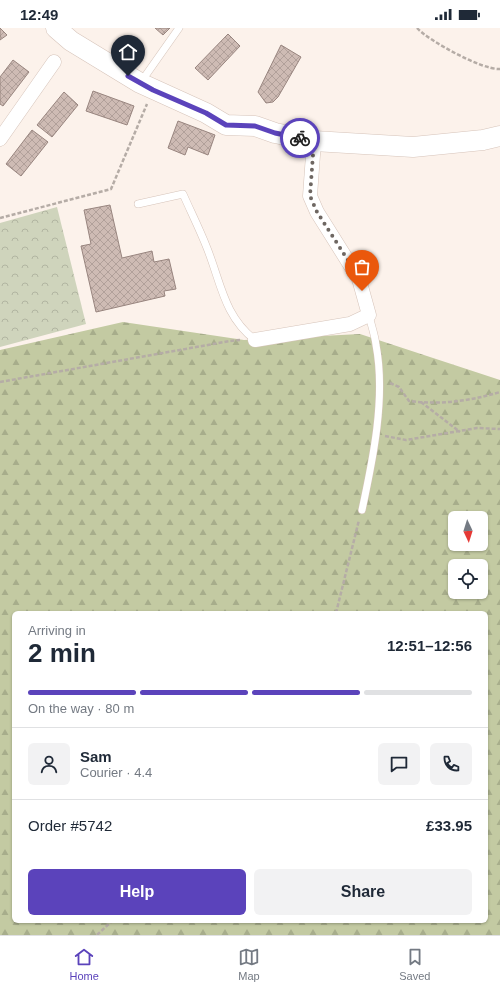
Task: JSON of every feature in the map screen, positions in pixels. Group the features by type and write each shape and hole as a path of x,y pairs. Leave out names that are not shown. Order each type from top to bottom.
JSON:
{"main road":[{"path":"56,28 71,41 147,87 206,113 226,125 255,126 275,133 314,141 413,147 483,140 500,136"}],"street":[{"path":"0,139 54,62"},
{"path":"255,340 350,324 369,315 360,279 317,212 310,196 314,141"}],"lane":[{"path":"147,87 180,28"},
{"path":"138,204 183,194 207,248 230,313 242,330 255,340"},
{"path":"362,510 377,434 379,378 377,346 369,315"}],"path":[{"path":"417,28 424,36 466,59 500,69"},
{"path":"0,218 111,189 147,87"},
{"path":"0,382 230,341 255,340"},
{"path":"379,378 399,387 409,401 444,404 500,392"},
{"path":"420,402 460,432"},
{"path":"377,434 406,440 477,428 500,429"},
{"path":"337,611 362,510"},
{"path":"97,935 110,923"}],"green space":[{"path":"57,207 86,324 0,347 0,223"},
{"path":"123,322 244,340 360,334 500,380 500,935 0,935 0,350"}],"building":[{"path":"0,28 7,35 0,40"},
{"path":"155,28 170,28 163,35"},
{"path":"228,34 240,46 208,80 195,68"},
{"path":"281,45 301,57 278,97 273,102 266,103 258,92"},
{"path":"13,60 29,72 3,106 0,104 0,77"},
{"path":"93,91 134,106 127,125 86,111"},
{"path":"64,92 78,105 52,137 37,125"},
{"path":"178,121 215,135 208,155 188,147 185,155 168,148"},
{"path":"32,130 48,142 21,176 6,164"},
{"path":"110,205 122,258 152,251 154,262 169,259 176,289 164,291 165,296 96,312 81,246 91,244 84,210"}],"way so far":[{"path":"300,138 314,141 310,196 317,212 360,279 362,291"}],"route":[{"path":"128,76 153,90 206,113 226,125 255,126 275,133 300,138"}]}
